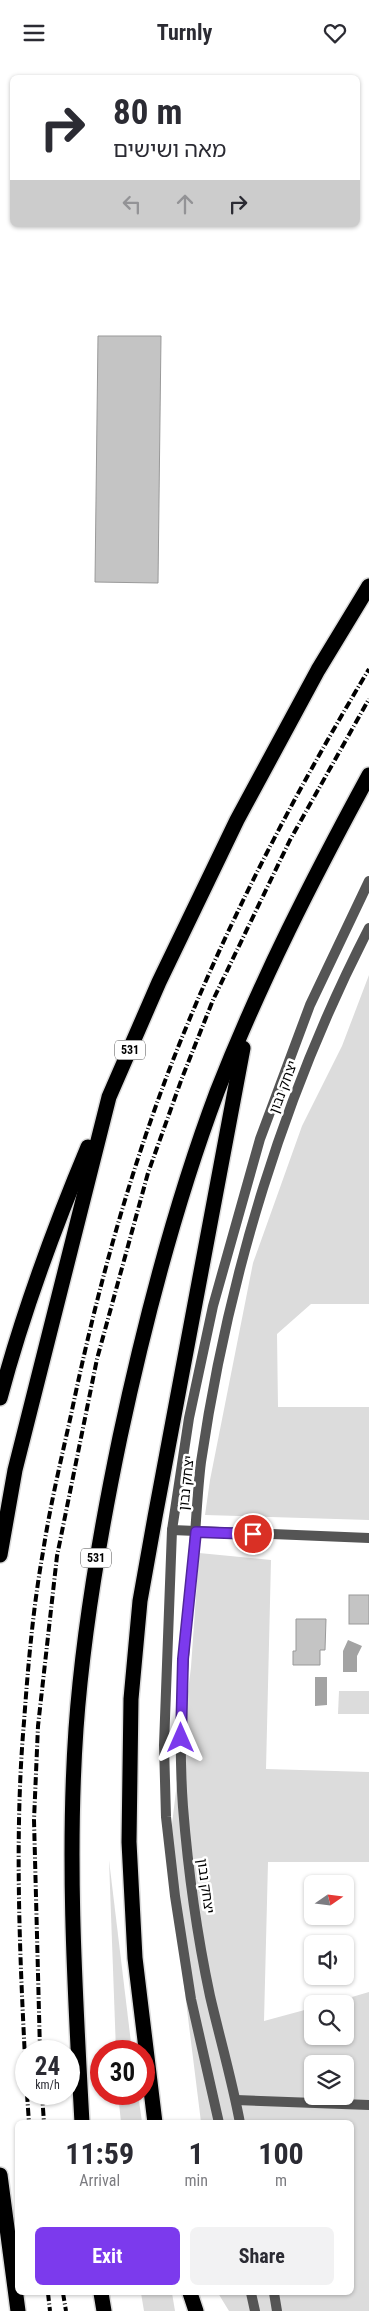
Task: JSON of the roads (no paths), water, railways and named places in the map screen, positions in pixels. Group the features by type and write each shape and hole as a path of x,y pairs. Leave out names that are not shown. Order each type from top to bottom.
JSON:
{"highway":[{"name":"531","path":"0,1555 15,1470 109,1097 159,982 237,820 318,669 369,586"},
{"name":"531","path":"82,2120 75,1970 73,1821 76,1729 95,1562 135,1368 158,1276 184,1185 217,1092 249,1015 311,884 369,775"},
{"path":"155,2120 134,1958 129,1842 131,1699 140,1601 148,1554 249,1015"},
{"path":"0,1398 8,1367 57,1221 109,1097"},
{"path":"0,2175 15,2288"},
{"path":"16,2295 18,2311"},
{"path":"102,2295 104,2311"},
{"path":"184,2295 188,2311"},
{"path":"191,2295 196,2311"}],"street":[{"name":"יצחק נבון","path":"217,2120 191,1999 175,1896 166,1817 164,1745 172,1530 189,1418 213,1306 260,1139 310,1005 369,881"},
{"name":"יצחק נבון","path":"239,2120 210,1995 196,1912 183,1806 180,1721 183,1659 201,1464 212,1399 229,1321 260,1196 274,1151 310,1054 349,967 369,928"},
{"path":"172,1530 369,1538"},
{"path":"236,2100 369,2105"},
{"path":"251,2295 255,2311"},
{"path":"274,2295 277,2311"}],"railway":[{"path":"24,2040 20,1944 19,1810 27,1680 36,1594 46,1535 90,1328 138,1157 189,1020 260,866 340,718 369,669"},
{"path":"40,2040 34,1820 38,1726 57,1556 97,1359 148,1173 182,1078 213,1000 290,840 369,699"},
{"path":"28,2105 29,2120"},
{"path":"43,2105 44,2120"},
{"path":"48,2295 50,2311"},
{"path":"63,2295 66,2311"}]}
